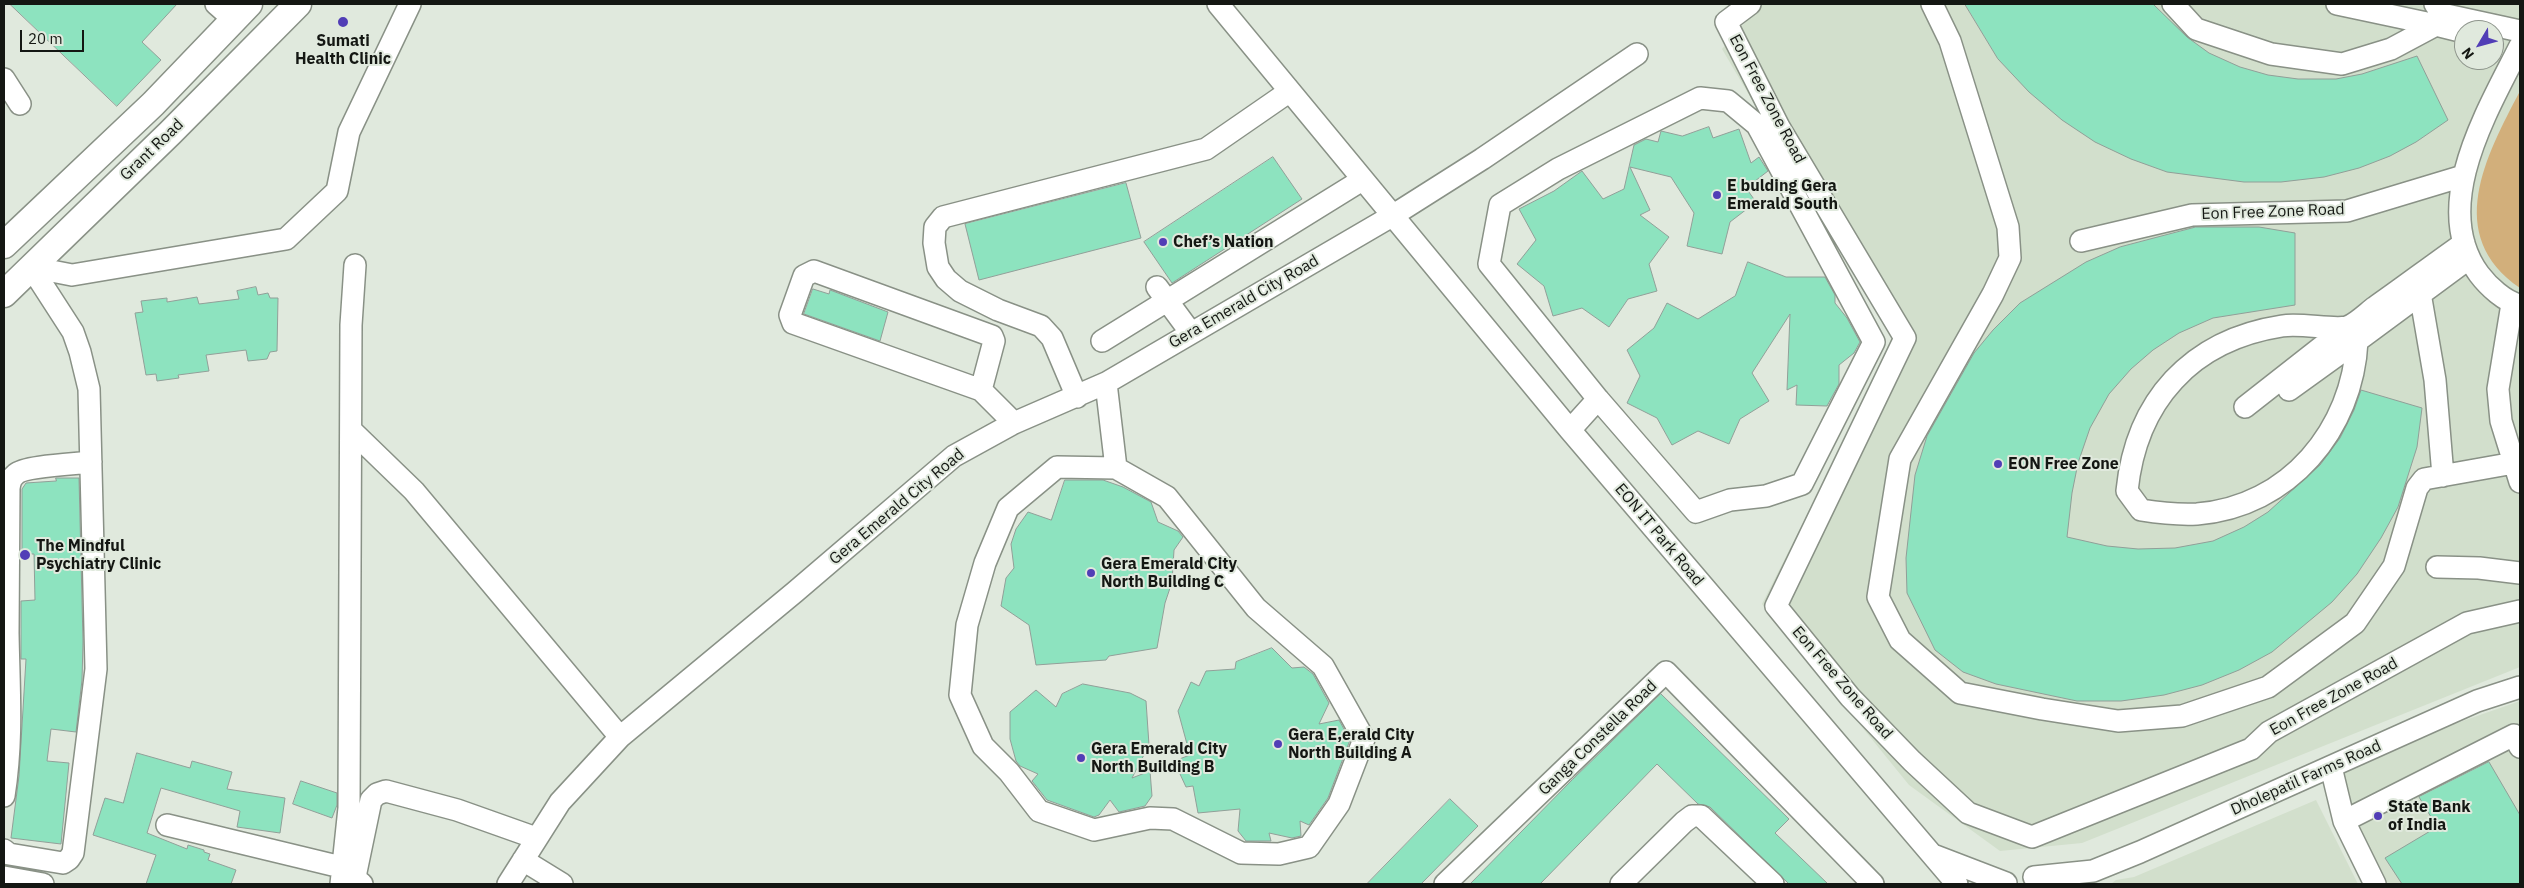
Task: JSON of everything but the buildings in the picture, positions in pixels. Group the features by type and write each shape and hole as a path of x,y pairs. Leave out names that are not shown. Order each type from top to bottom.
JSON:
{"main road":[{"name":"Grant Road","path":"4,294 298,4"},
{"name":"Grant Road","path":"4,245 153,104 236,8"}],"street":[{"path":"31,268 72,275 286,239 337,191 349,132 410,4"},
{"name":"EON IT Park Road","path":"1218,4 1570,430 1928,853 1957,884"},
{"name":"Eon Free Zone Road","path":"1750,4 1726,22 1779,127 1905,338 1776,606 1850,697 1912,761 1968,813 2032,838 2251,749 2269,732 2467,623 2520,611"},
{"path":"1932,4 1950,41 2008,226 2010,258 1993,294 1900,459 1878,597 1900,640 1960,693 2118,721 2182,716 2268,687 2355,624 2394,566 2417,488 2424,480 2442,476 2517,472 2501,421 2498,390 2516,304 2484,282 2466,251 2458,215 2463,176 2480,129 2520,46 2504,42"},
{"path":"2173,4 2196,29 2270,54 2342,64 2391,49 2438,15"},
{"path":"2337,4 2438,15 2454,25"},
{"path":"2387,4 2520,31"},
{"name":"Gera Emerald City Road","path":"508,884 560,802 620,737 795,592 954,456 1014,423 1106,383 1392,216 1482,159 1636,54"},
{"path":"4,79 20,104"},
{"path":"1077,397 1052,338 1041,326 998,310 960,291 946,278 938,267 934,243 936,227 943,217 1206,149 1290,91"},
{"path":"1700,98 1728,101 1757,125 1874,342 1802,484 1766,496 1730,500 1696,512 1598,399 1489,264 1500,205 1558,169 1700,98"},
{"name":"Eon Free Zone Road","path":"2081,241 2192,215 2347,211 2463,176"},
{"path":"1102,341 1162,294 1362,180"},
{"path":"2352,334 2354,375 2349,394 2338,420 2322,445 2302,466 2280,484 2254,498 2227,508 2198,514 2170,514 2141,510 2127,492 2132,456 2137,438 2149,413 2165,390 2184,369 2206,352 2231,339 2285,326 2352,334 2420,293 2466,251"},
{"path":"2249,411 2466,251"},
{"path":"166,825 341,876 350,808 351,325 355,265"},
{"path":"4,850 8,854 63,863 69,860 73,853 96,669 88,389 80,352 69,325 31,268"},
{"path":"981,390 994,341 992,336 814,271 804,276 790,315 793,323 981,390 1014,423"},
{"path":"2420,293 2435,380 2442,476"},
{"path":"1162,294 1191,333"},
{"path":"1106,383 1116,468"},
{"path":"1570,430 1598,399"},
{"path":"351,430 414,491 620,737"},
{"path":"4,796 10,757 12,715 8,633 9,488 11,479 17,472 28,469 91,462"},
{"path":"1058,467 1116,468 1166,497 1256,608 1323,666 1345,702 1364,739 1339,804 1309,847 1279,854 1241,853 1173,818 1150,818 1094,830 1039,811 1008,772 983,746 960,695 967,625 985,563 1008,508 1058,467"},
{"path":"2437,567 2479,568 2520,573"},
{"name":"Ganga Constella Road","path":"1445,884 1666,672 1873,884"},
{"name":"Dholepatil Farms Road","path":"2004,884 2018,878 2041,881 2088,878 2477,701 2520,686"},
{"path":"2344,821 2514,736 2520,747"},
{"path":"2330,767 2344,821 2375,884"},
{"path":"362,884 356,878 356,872 371,800 377,794 386,791 457,810 536,838"},
{"path":"1621,884 1684,822 1692,816 1700,816 1773,884"},
{"path":"1928,853 2004,884"},
{"path":"523,860 562,884"},
{"path":"4,877 43,884"}],"shaded area":[{"name":"EON Free Zone","path":"1761,4 2520,4 2520,667 2082,843 2000,851 1909,785 1762,604 1894,342 1722,49"},
{"path":"2520,91 2520,288 2496,267 2483,244 2477,220 2478,194 2485,168 2495,142"},
{"path":"2520,701 2520,884 2386,884 2331,767"},
{"path":"2316,800 2358,884 2111,884 2116,880 2134,877"}],"place":[{"name":"Sumati Health Clinic","path":"343,22"},
{"name":"E bulding Gera Emerald South","path":"1717,195"},
{"name":"Chef’s Nation","path":"1163,242"},
{"name":"EON Free Zone","path":"1998,464"},
{"name":"The Mindful Psychiatry Clinic","path":"25,555"},
{"name":"Gera Emerald City North Building C","path":"1091,573"},
{"name":"Gera E,erald City North Building A","path":"1278,744"},
{"name":"Gera Emerald City North Building B","path":"1081,758"},
{"name":"State Bank of India","path":"2378,816"}]}
